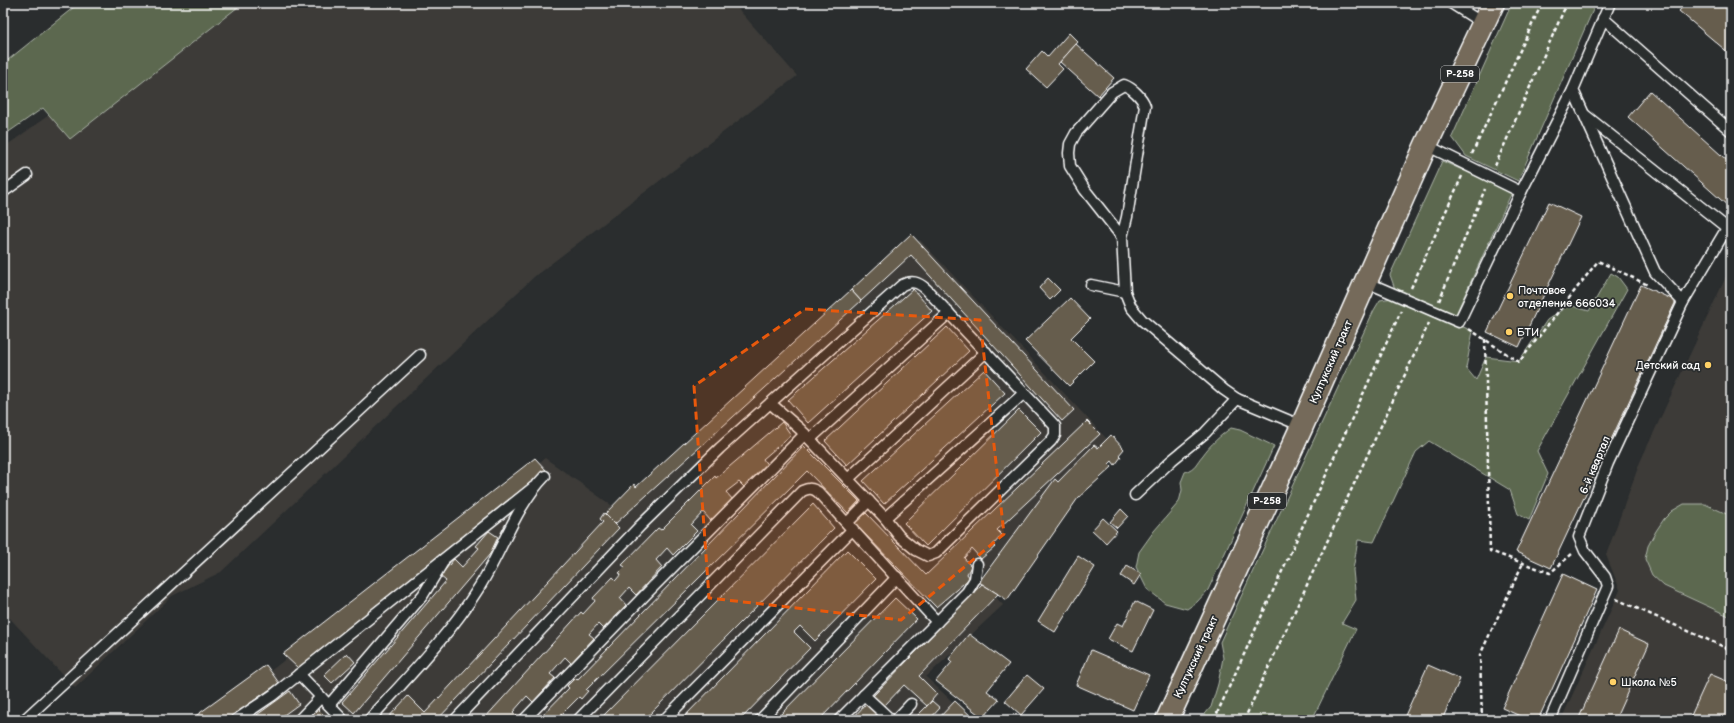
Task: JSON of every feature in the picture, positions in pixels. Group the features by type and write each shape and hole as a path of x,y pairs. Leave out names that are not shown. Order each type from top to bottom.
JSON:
{"main road":[{"name":"Култукский тракт","path":"1167,720 1302,426 1426,146 1493,3"}],"lane":[{"path":"1451,3 1484,24"},
{"path":"1366,282 1459,322 1521,192 1573,90 1610,3"},
{"path":"1603,18 1731,132"},
{"path":"1122,237 1085,190 1070,166 1069,153 1070,144 1076,133 1112,92 1124,85 1139,96 1145,106 1131,196 1122,237 1125,292 1131,307 1142,320 1237,400 1302,426"},
{"path":"1573,90 1655,272 1682,302"},
{"path":"1583,113 1730,228"},
{"path":"1426,146 1521,192"},
{"path":"3,192 27,175"},
{"name":"6-й квартал","path":"1583,546 1579,537 1608,463 1682,302 1730,228"},
{"path":"455,720 640,526 720,448 770,403 902,285 908,282 914,281 921,284 949,313 1055,426 1055,435 1051,441 936,553 928,556 916,550 899,536 885,518 808,437 770,403"},
{"path":"1091,285 1125,292"},
{"path":"524,720 648,592 808,437 949,313"},
{"path":"848,480 986,352"},
{"path":"24,720 420,355"},
{"path":"885,518 1024,393"},
{"path":"1135,495 1172,460 1205,433 1237,400"},
{"path":"236,720 299,674 534,487 545,476"},
{"path":"369,720 452,627 467,607 497,555 523,503 534,487"},
{"path":"578,720 802,491 808,489 813,489 850,526 937,622"},
{"path":"664,720 850,526 869,501"},
{"path":"1550,720 1608,586 1605,577 1583,546"},
{"path":"329,705 423,595 446,557"},
{"path":"839,720 972,585 975,579 977,564"},
{"path":"760,720 897,577"},
{"path":"299,674 344,720"},
{"path":"864,695 891,720"},
{"path":"299,720 321,697"},
{"path":"896,720 912,704"}],"path":[{"path":"1214,720 1542,3"},
{"path":"1244,720 1435,312 1490,177 1567,3"},
{"path":"1459,322 1518,362 1598,261 1654,288"},
{"path":"1485,340 1490,551 1550,572 1583,546"},
{"path":"1482,720 1480,654 1524,563"},
{"path":"1604,594 1731,650"}],"highlighted area":[{"path":"805,309 980,320 1004,534 901,620 709,598 694,386"}],"shaded area":[{"path":"205,3 733,3 797,76 535,276 221,572 172,596 75,688 3,611 3,148"},
{"path":"920,240 1107,439 978,578 1003,605 926,677 956,705 942,720 207,720 545,458 618,510"},
{"path":"1730,268 1731,720 1561,720 1620,590 1606,555 1640,462"}],"green space":[{"path":"79,3 243,3 70,139 43,108 3,136 3,64"},
{"path":"1512,3 1596,3 1518,181 1466,156 1452,137"},
{"path":"1442,161 1512,192 1455,316 1395,289 1390,275"},
{"path":"1611,273 1618,277 1627,289 1537,451 1548,474 1529,520 1518,514 1510,490 1429,441 1416,452 1374,542 1358,540 1353,570 1356,600 1342,623 1356,629 1312,720 1200,720 1211,707 1218,684 1223,658 1220,642 1380,300 1392,298 1473,331 1466,368 1476,380 1486,357 1519,361 1547,320 1569,305 1589,311"},
{"path":"1231,428 1240,430 1274,446 1208,590 1197,602 1187,609 1165,603 1147,589 1136,567 1139,552 1154,531 1179,502 1182,490 1181,482 1185,472 1194,467 1212,444"},
{"path":"1684,504 1705,504 1731,516 1731,617 1664,586 1652,575 1645,559 1648,546 1664,519 1672,511"}],"building":[{"path":"1686,3 1723,3 1731,9 1731,55 1679,11"},
{"path":"1069,33 1078,42 1058,64 1063,69 1046,87 1026,69 1042,51 1048,57"},
{"path":"1076,44 1114,78 1098,96 1060,62"},
{"path":"1650,91 1731,164 1731,205 1729,207 1628,117"},
{"path":"1549,202 1581,217 1519,347 1487,332"},
{"path":"911,234 1074,410 1062,421 911,255 861,301 851,290"},
{"path":"1048,278 1060,290 1050,300 1039,288"},
{"path":"1641,285 1676,301 1551,568 1516,552"},
{"path":"913,289 932,311 808,423 788,400"},
{"path":"851,290 861,301 615,524 605,514 634,484 636,487"},
{"path":"1070,298 1090,319 1071,338 1094,361 1069,386 1025,341"},
{"path":"947,327 969,351 847,465 825,441"},
{"path":"984,370 1005,393 884,504 863,481"},
{"path":"1019,410 1041,432 926,546 904,523"},
{"path":"1087,421 1100,434 997,530 1002,535 993,545 995,547 981,559 972,549 964,558 971,566 967,574 970,578 936,607 854,523 866,513 926,575"},
{"path":"782,422 791,435 763,459 768,466 745,488 739,482 726,492 733,500 711,521 703,512 691,525 697,531 673,555 667,548 656,560 662,567 636,595 629,588 620,598 626,605 603,629 598,624 589,634 594,638 571,663 565,657 550,674 555,678 533,702 527,696 513,712 520,719 483,720 581,612 583,614 595,601 593,598 613,577 616,580 621,574 619,573 625,567 622,565 658,528 661,530 715,476 716,478"},
{"path":"1111,435 1124,449 1119,455 1121,457 1115,465 1112,461 1109,464 1112,467 1078,498 1007,600 979,582 1055,479 1058,482 1094,445 1098,448"},
{"path":"804,446 859,501 848,513 807,471 586,690 588,691 581,699 579,697 556,720 538,720 569,688 567,686 575,678 577,680"},
{"path":"535,458 546,470 298,668 283,654"},
{"path":"813,504 834,528 644,720 599,720"},
{"path":"1121,509 1128,516 1117,528 1110,522"},
{"path":"604,513 619,528 437,720 386,720 408,696 425,713 603,522 600,519"},
{"path":"1103,518 1117,531 1106,543 1092,530"},
{"path":"489,531 498,537 490,554 354,713 342,702 446,581 440,576 454,559 462,567 479,548 476,546"},
{"path":"847,550 876,579 815,641 800,626 794,632 810,648 740,720 681,720"},
{"path":"1078,556 1095,567 1055,632 1038,621"},
{"path":"1127,566 1141,574 1134,585 1121,576"},
{"path":"1563,574 1597,590 1538,720 1529,720 1502,708"},
{"path":"982,584 998,594 919,676 937,694 927,706 904,685 884,706 873,696"},
{"path":"895,598 917,619 819,720 775,720"},
{"path":"1135,601 1153,610 1133,651 1108,639 1117,623 1123,626"},
{"name":"Школа №5","path":"1619,630 1649,644 1615,720 1578,720"},
{"path":"969,634 1009,664 987,691 999,700 983,718 936,681 952,662 949,659"},
{"path":"1091,650 1149,675 1133,710 1076,685"},
{"path":"347,653 355,662 332,683 324,675"},
{"path":"266,665 279,683 226,720 190,720"},
{"path":"1428,665 1460,679 1442,720 1403,720"},
{"name":"Школа №5","path":"1710,674 1731,683 1731,714 1728,720 1689,720"},
{"path":"1027,675 1044,689 1021,715 1005,701"},
{"path":"290,691 299,704 277,720 250,720"},
{"path":"932,701 940,708 929,720 913,720"},
{"path":"955,701 972,717 969,720 937,720"},
{"path":"866,704 878,716 874,720 851,720"},
{"path":"316,707 328,719 329,717 333,720 305,720"}],"place":[{"name":"Почтовое отделение 666034","path":"1510,296"},
{"name":"БТИ","path":"1509,332"},
{"name":"Детский сад","path":"1708,365"},
{"name":"Школа №5","path":"1613,682"}]}
